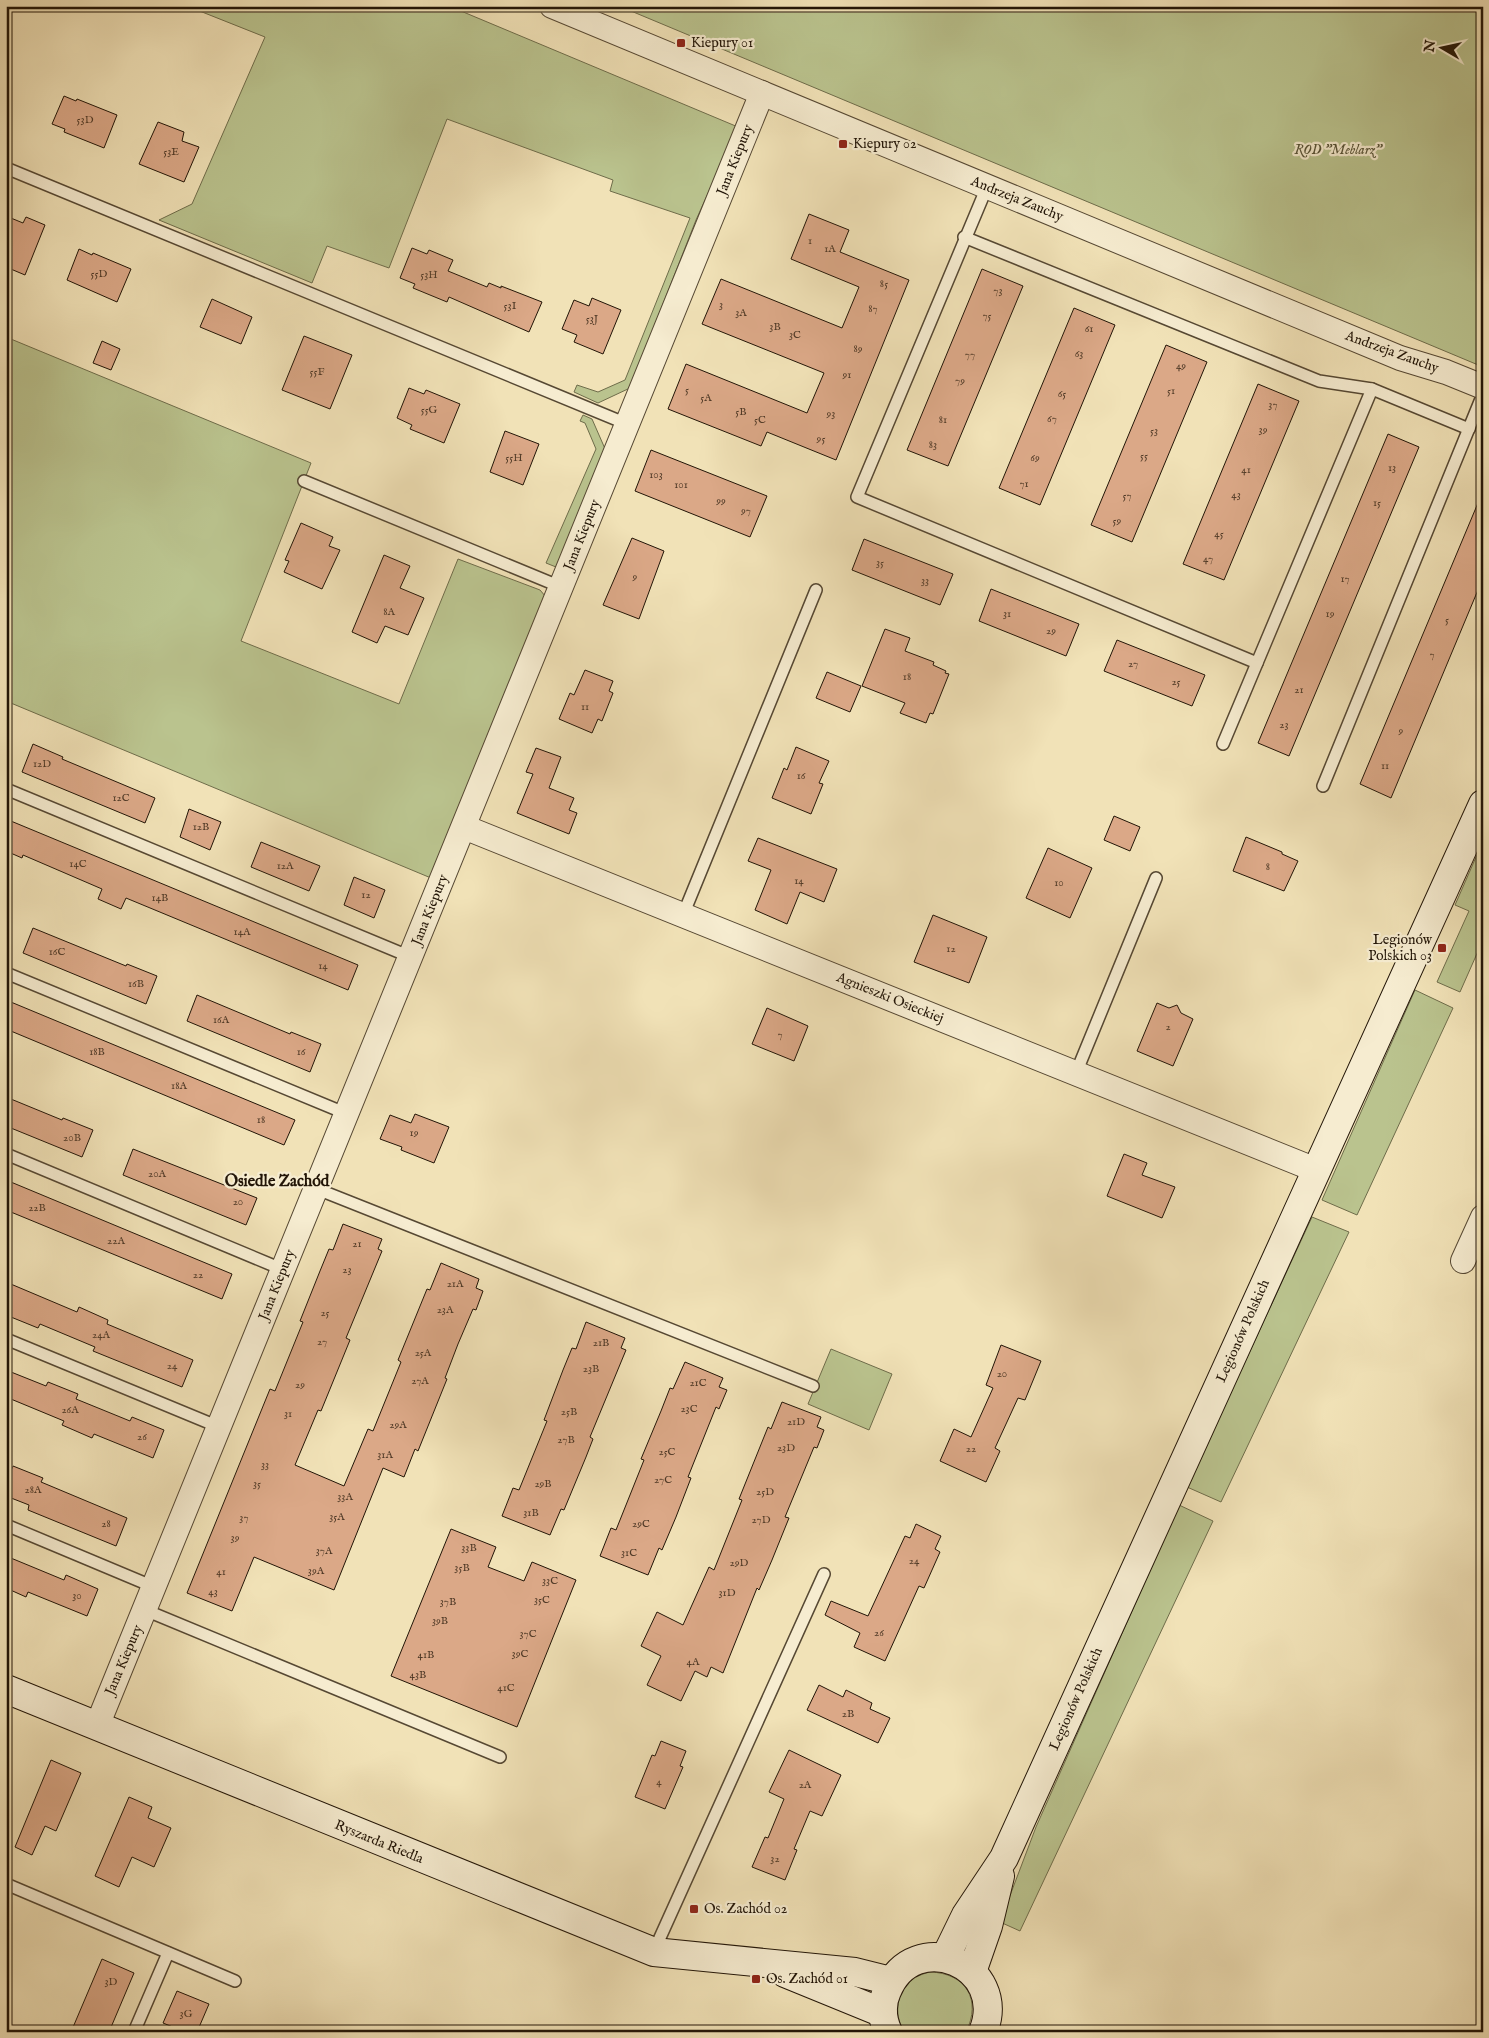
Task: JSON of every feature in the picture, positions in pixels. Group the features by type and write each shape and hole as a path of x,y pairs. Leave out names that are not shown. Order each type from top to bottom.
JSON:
{"street":[{"name":"Andrzeja Zauchy","path":"552,6 1400,358 1446,372 1483,387"},
{"name":"Jana Kiepury","path":"97,1726 762,93"},
{"name":"Legionów Polskich","path":"946,1958 966,1915 1004,1858 1316,1170 1479,819"},
{"name":"Agnieszki Osieckiej","path":"464,827 1316,1170"},
{"path":"1462,1261 1480,1231"},
{"name":"Ryszarda Riedla","path":"6,1689 654,1952 855,1972 891,1981"},
{"name":"Legionów Polskich","path":"972,1972 988,1926 1004,1858"},
{"path":"885,2022 885,1996 891,1981 900,1970 912,1962 926,1958 946,1958 960,1963 972,1972 982,1984 988,2000 988,2015 983,2032"},
{"name":"Ryszarda Riedla","path":"760,1963 885,2022"}],"lane":[{"path":"6,168 628,424"},
{"path":"987,186 964,237 857,497 1257,663"},
{"path":"964,237 1319,381 1372,389 1468,429"},
{"path":"1222,744 1372,389"},
{"path":"1323,786 1483,394"},
{"path":"304,481 561,587"},
{"path":"683,915 816,590"},
{"path":"6,789 401,953"},
{"path":"1076,1073 1156,878"},
{"path":"6,973 335,1109"},
{"path":"6,1154 272,1265"},
{"path":"317,1189 813,1386"},
{"path":"6,1339 219,1428"},
{"path":"6,1525 154,1587"},
{"path":"654,1952 824,1574"},
{"path":"145,1610 500,1758"},
{"path":"6,1884 235,1981"},
{"path":"134,2032 168,1953"}],"green space":[{"path":"187,6 449,6 738,127 696,220 630,388 598,403 574,392 577,385 598,392 625,380 690,218 610,191 613,180 447,119 389,268 327,246 312,283 159,220 192,204 265,37"},
{"name":"ROD \"Meblarz\"","path":"619,6 1483,6 1483,367"},
{"path":"6,337 311,463 241,641 399,704 458,559 540,590 546,597 431,878 6,701"},
{"path":"583,415 592,419 606,451 556,567 546,563 596,449 585,423 580,421"},
{"path":"1483,847 1483,940 1460,992 1437,982 1469,911 1455,905 1480,848"},
{"path":"1415,990 1453,1008 1357,1215 1322,1200"},
{"path":"1312,1217 1349,1232 1221,1502 1187,1487"},
{"path":"831,1349 892,1374 869,1430 808,1404"},
{"path":"1179,1505 1213,1521 1020,1931 1000,1922 1036,1827"},
{"path":"930,1972 953,1977 968,1990 972,2009 971,2020 966,2032 905,2032 901,2026 898,2007 904,1988 918,1976"}],"building":[{"path":"64,96 76,101 77,99 117,115 104,148 64,132 65,129 52,124"},
{"path":"158,122 184,132 182,141 199,147 184,182 139,164"},
{"path":"809,214 849,230 840,252 909,280 836,460 767,432 761,446 668,409 686,364 807,413 824,373 702,324 721,279 842,328 859,287 791,259"},
{"path":"6,216 23,223 26,217 45,225 25,275 6,267"},
{"path":"412,248 427,254 429,250 453,260 448,271 487,287 489,283 501,288 501,286 542,302 529,332 449,297 447,302 413,288 415,284 400,278"},
{"path":"79,249 131,269 117,302 67,280"},
{"path":"982,269 1023,286 948,466 907,450"},
{"path":"592,298 621,310 603,354 574,342 577,335 562,329 574,300 589,306"},
{"path":"212,299 252,317 241,344 200,327"},
{"path":"1074,308 1115,325 1040,505 999,488"},
{"path":"304,336 352,355 330,409 282,390"},
{"path":"102,341 120,349 111,370 93,363"},
{"path":"1166,345 1207,362 1132,542 1091,525"},
{"path":"1258,384 1299,401 1224,580 1183,564"},
{"path":"409,388 424,394 426,390 460,404 444,443 410,429 412,425 397,418"},
{"path":"505,431 539,444 523,485 490,472"},
{"path":"1388,434 1419,447 1289,756 1258,743"},
{"path":"651,450 767,496 750,537 635,491"},
{"path":"1483,491 1483,578 1391,798 1360,784"},
{"path":"301,523 333,537 329,546 340,550 322,589 284,572 289,561 285,560"},
{"path":"632,538 664,551 639,619 603,605"},
{"path":"864,539 953,574 940,605 852,570"},
{"path":"384,555 410,566 400,588 424,598 408,635 385,626 377,643 352,632"},
{"path":"991,589 1079,624 1066,656 979,621"},
{"path":"885,629 910,638 905,651 934,662 933,665 949,674 933,714 930,713 926,723 900,713 905,703 862,686"},
{"path":"1117,640 1205,675 1192,706 1104,671"},
{"path":"585,670 613,681 609,691 613,693 602,721 598,719 592,733 559,719 570,693 574,695"},
{"path":"827,672 861,686 850,712 816,698"},
{"path":"33,744 63,757 62,759 155,798 145,823 22,772"},
{"path":"796,747 829,761 819,783 823,784 811,814 772,798 784,768 787,770"},
{"path":"536,748 561,757 549,788 574,798 569,810 577,813 569,834 517,813 533,774 526,772"},
{"path":"189,809 221,822 210,850 180,837"},
{"path":"1114,816 1140,827 1130,851 1104,840"},
{"path":"6,819 358,965 348,990 126,898 121,909 98,899 102,889 23,855 22,858 6,851"},
{"path":"1246,837 1298,861 1284,891 1233,871"},
{"path":"758,838 837,869 824,902 800,892 787,924 755,910 771,870 748,861"},
{"path":"261,842 320,866 309,891 251,867"},
{"path":"1048,848 1092,868 1070,918 1026,898"},
{"path":"354,877 385,890 374,918 344,905"},
{"path":"933,915 987,937 969,983 914,962"},
{"path":"33,928 126,966 127,964 157,976 146,1004 23,953"},
{"path":"197,995 290,1034 291,1032 321,1044 310,1072 187,1021"},
{"path":"6,1000 295,1120 284,1145 6,1029"},
{"path":"1157,1003 1169,1008 1177,1005 1181,1013 1193,1019 1173,1066 1137,1051"},
{"path":"767,1008 808,1026 794,1061 752,1044"},
{"path":"6,1097 62,1120 63,1118 93,1130 82,1157 6,1126"},
{"path":"415,1114 449,1127 434,1163 401,1150 402,1147 380,1139 390,1115 411,1123"},
{"path":"133,1149 257,1198 246,1225 123,1175"},
{"path":"1124,1154 1147,1163 1142,1175 1175,1187 1162,1218 1107,1196"},
{"path":"6,1180 232,1274 222,1299 6,1210"},
{"path":"343,1224 382,1239 378,1249 382,1251 346,1338 350,1340 321,1411 318,1410 295,1465 344,1486 368,1429 373,1431 401,1362 398,1360 427,1289 430,1290 441,1263 479,1279 476,1288 483,1291 476,1310 473,1309 458,1344 445,1378 447,1379 418,1451 415,1449 404,1477 383,1468 334,1590 254,1557 232,1611 187,1593 270,1389 275,1391 303,1322 300,1321 329,1249 333,1250"},
{"path":"6,1282 77,1312 79,1307 108,1320 107,1324 193,1360 182,1387 93,1351 95,1347 40,1324 38,1328 6,1315"},
{"path":"586,1322 625,1338 621,1348 626,1350 590,1437 593,1439 586,1457 564,1510 561,1509 550,1535 502,1516 513,1488 519,1490 547,1421 544,1420 563,1370 572,1348 576,1349"},
{"path":"1001,1345 1041,1361 1025,1400 1018,1398 995,1448 1000,1451 986,1482 940,1461 954,1429 971,1437 993,1388 986,1385"},
{"path":"685,1362 723,1378 719,1387 727,1390 719,1409 716,1407 688,1477 691,1478 676,1517 662,1550 659,1548 648,1575 600,1556 611,1528 616,1530 644,1460 641,1459 670,1388 673,1389"},
{"path":"6,1370 46,1386 48,1382 78,1394 76,1399 130,1421 132,1417 164,1430 153,1458 94,1434 92,1438 62,1425 64,1421 6,1397"},
{"path":"782,1402 821,1417 817,1427 824,1430 817,1448 814,1447 785,1517 789,1518 759,1590 757,1588 723,1673 711,1667 707,1677 695,1671 681,1701 647,1685 661,1656 641,1646 657,1612 683,1625 709,1567 714,1570 742,1500 739,1499 768,1427 771,1429"},
{"path":"13,1466 43,1478 41,1482 127,1518 116,1546 28,1510 29,1505 6,1496 6,1482"},
{"path":"916,1524 941,1536 935,1549 940,1552 924,1588 919,1586 885,1661 854,1647 860,1633 825,1615 831,1601 868,1616 905,1536 910,1538"},
{"path":"451,1529 496,1547 488,1567 524,1581 532,1562 576,1580 517,1727 391,1676"},
{"path":"6,1556 64,1580 66,1575 98,1589 87,1616 28,1592 26,1597 6,1588"},
{"path":"819,1685 843,1697 846,1690 872,1703 870,1709 890,1718 878,1743 807,1710"},
{"path":"661,1741 686,1751 680,1766 683,1767 665,1809 635,1797 652,1755 655,1756"},
{"path":"789,1750 841,1775 822,1816 810,1811 794,1849 797,1850 785,1880 752,1867 765,1837 768,1838 784,1799 769,1792"},
{"path":"51,1760 81,1773 56,1831 45,1826 32,1855 15,1847"},
{"path":"129,1797 152,1807 148,1818 171,1828 154,1867 132,1857 119,1887 95,1876"},
{"path":"102,1959 134,1973 109,2032 71,2032"},
{"path":"177,1991 209,2004 197,2032 185,2032 163,2023"}],"place":[{"name":"Kiepury 01","path":"681,43"},
{"name":"Kiepury 02","path":"843,144"},
{"name":"Legionów Polskich 03","path":"1442,948"},
{"name":"Os. Zachód 02","path":"694,1909"},
{"name":"Os. Zachód 01","path":"756,1979"}],"district":[{"name":"Osiedle Zachód","path":"277,1182"}]}
